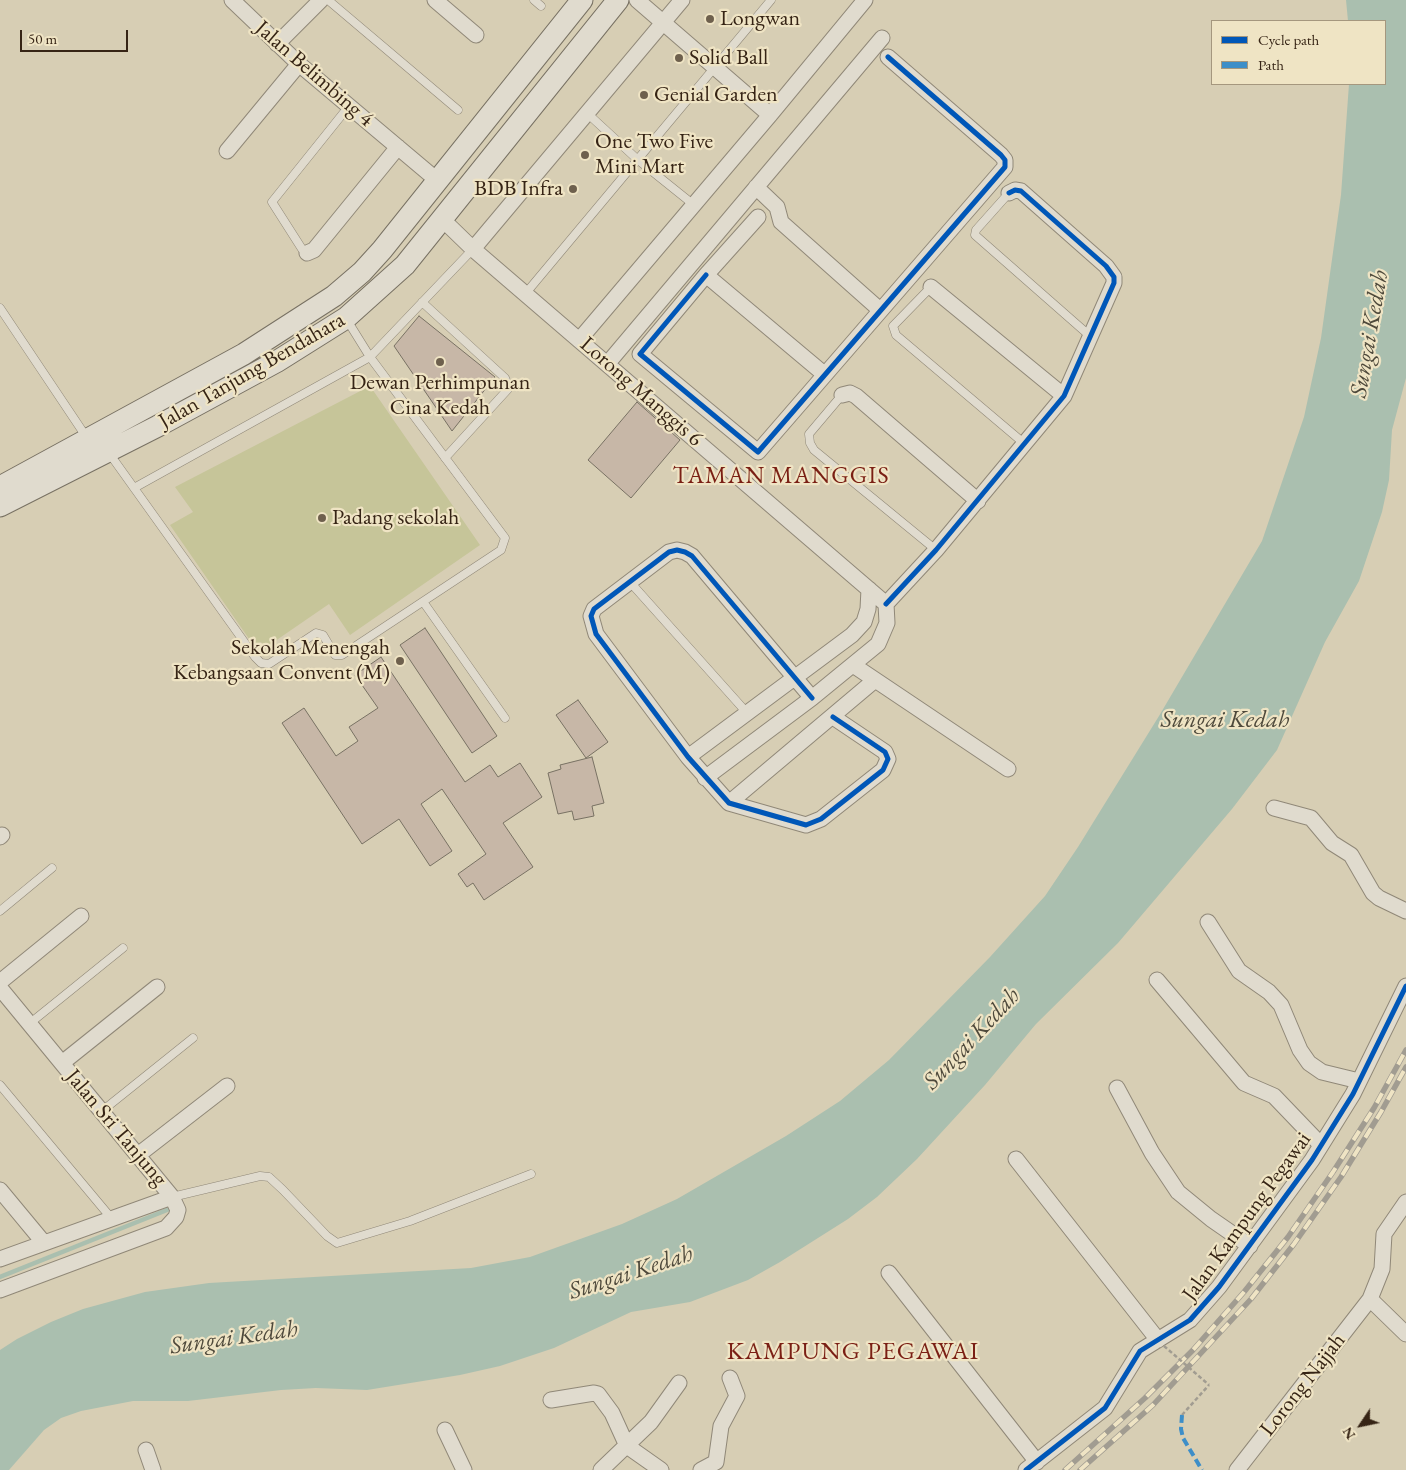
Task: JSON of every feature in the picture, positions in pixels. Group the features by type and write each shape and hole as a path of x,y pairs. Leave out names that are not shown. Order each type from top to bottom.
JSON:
{"main road":[{"name":"Jalan Tanjung Bendahara","path":"0,487 244,354 334,296 362,272 382,250 582,0"},
{"name":"Jalan Tanjung Bendahara","path":"0,506 276,362 346,318 405,265 618,0"}],"street":[{"name":"Jalan Belimbing 4","path":"232,0 299,64 438,181"},
{"path":"277,44 321,0"},
{"path":"435,0 476,35"},
{"path":"637,0 770,116"},
{"path":"473,249 682,0"},
{"path":"580,339 770,116 865,0"},
{"path":"608,363 882,38"},
{"path":"758,217 706,275 640,354 758,452 1005,167 1005,160 888,57"},
{"path":"228,151 299,64"},
{"path":"307,253 314,250 398,147"},
{"path":"756,187 778,207 781,222 880,310"},
{"path":"705,778 812,698 853,665 881,639 887,623 886,604 936,550 1026,445 1064,396 1114,283 1111,273 1021,191 1009,192"},
{"path":"742,204 766,222 781,222"},
{"name":"Lorong Manggis 6","path":"442,219 473,249 526,292 886,604"},
{"path":"706,275 824,374"},
{"path":"931,287 1064,396"},
{"path":"842,395 850,393 856,396 978,501"},
{"path":"812,698 692,556 677,550 669,552 594,608 591,616 596,634 688,757 729,803 806,825 821,819 883,770 888,759 885,752 833,717"},
{"path":"688,757 852,635 864,622 868,609 869,589"},
{"path":"853,665 1008,769"},
{"path":"729,803 875,680"},
{"path":"1274,808 1311,818 1332,843 1351,855 1378,898 1406,911"},
{"path":"0,982 81,916"},
{"path":"1208,922 1239,971 1269,992 1281,1005 1300,1050 1309,1063 1322,1072 1359,1081"},
{"path":"1157,980 1244,1083 1274,1096 1321,1145"},
{"name":"Jalan Kampung Pegawai","path":"1032,1466 1105,1408 1140,1351 1161,1343 1190,1320 1250,1246 1321,1145 1359,1081 1406,986"},
{"path":"62,1063 157,987"},
{"name":"Jalan Sri Tanjung","path":"0,988 172,1197 0,1259"},
{"path":"138,1155 227,1086"},
{"path":"1117,1088 1152,1153 1178,1192 1211,1219 1250,1246"},
{"path":"1016,1160 1161,1343"},
{"path":"0,1190 44,1243"},
{"path":"0,1290 166,1228 176,1217 178,1210 172,1197"},
{"name":"Lorong Najjah","path":"1237,1470 1370,1299 1382,1269 1384,1234 1406,1202"},
{"path":"889,1273 1032,1466"},
{"path":"1370,1299 1406,1334"},
{"path":"700,1470 716,1462 721,1426 737,1396 730,1378"},
{"path":"601,1470 662,1409 680,1384"},
{"path":"551,1400 598,1394 612,1413 627,1446 661,1470"},
{"path":"445,1430 464,1470"},
{"path":"146,1450 153,1470"}],"lane":[{"path":"328,0 458,110"},
{"path":"534,0 541,6"},
{"path":"526,292 771,0"},
{"path":"307,253 302,249 273,206 273,198 349,106"},
{"path":"588,114 638,160 694,205"},
{"path":"1009,192 976,230 975,235 1090,336"},
{"path":"134,488 370,357 473,249"},
{"path":"931,287 893,326 896,335 1026,445"},
{"path":"422,302 508,383 509,388 445,458"},
{"path":"0,308 88,440"},
{"path":"108,450 261,663 269,664 316,633 323,635 335,655 342,655 424,603 501,550 504,546 505,538 370,357 346,318"},
{"path":"842,395 809,434 814,450 936,550"},
{"path":"630,582 748,714"},
{"path":"424,603 505,718"},
{"path":"0,911 52,868"},
{"path":"29,1024 123,948"},
{"path":"102,1111 193,1038"},
{"path":"0,1085 112,1219"},
{"path":"172,1197 260,1176 269,1177 284,1190 327,1236 337,1243 410,1221 531,1174"}],"path":[{"path":"1161,1343 1209,1385 1182,1415"}],"green space":[{"name":"Padang sekolah","path":"370,386 480,545 350,635 329,604 265,648 261,642 254,646 170,525 193,512 175,487"}],"water":[{"name":"Sungai Kedah","path":"1346,0 1406,0 1406,378 1392,430 1389,480 1382,512 1359,581 1325,642 1277,750 1232,809 1118,943 1036,1024 985,1085 917,1159 877,1197 848,1219 748,1280 690,1302 631,1312 554,1348 500,1366 460,1375 367,1390 316,1388 281,1390 188,1401 133,1401 81,1411 61,1418 44,1430 9,1470 0,1470 0,1350 17,1339 83,1309 145,1292 209,1283 471,1268 530,1257 622,1224 677,1199 786,1136 840,1101 889,1060 990,957 1045,896 1078,847 1159,716 1262,541 1304,417 1321,338 1341,195 1349,85 1386,85 1386,20 1348,20"}],"building":[{"name":"Dewan Perhimpunan Cina Kedah","path":"419,316 495,377 452,431 394,346"},
{"path":"637,402 680,440 631,498 588,460"},
{"path":"425,628 497,736 472,753 400,645"},
{"path":"381,657 465,782 490,765 498,777 520,763 542,797 503,823 533,867 484,900 473,883 467,887 458,874 486,854 442,789 421,804 452,851 430,866 399,819 362,844 282,723 304,708 336,756 358,741 349,727 378,708 355,675"},
{"path":"578,700 608,742 586,758 556,715"},
{"path":"592,757 604,803 592,806 594,816 574,820 572,811 558,814 548,773 561,769 560,765"}],"waterway":[{"path":"0,1277 167,1210"}],"railway":[{"path":"1065,1470 1145,1398 1193,1350 1244,1292 1288,1237 1333,1172 1374,1108 1406,1050"},
{"path":"1080,1470 1153,1405 1251,1299 1294,1244 1341,1177 1406,1067"}],"marked path":[{"path":"1182,1415 1181,1429 1183,1438 1202,1470"}],"cycle path":[{"path":"706,275 640,354 758,452 1005,167 1005,160 1001,155 888,57"},
{"path":"886,604 936,550 1064,396 1114,283 1114,277 1106,266 1021,191 1015,190 1009,193"},
{"path":"812,698 692,556 685,552 677,550 669,552 594,609 591,616 596,634 688,757 729,803 806,825 821,819 883,770 888,759 885,752 833,717"},
{"path":"1026,1470 1105,1408 1140,1351 1190,1320 1219,1287 1312,1160 1353,1094 1406,986"}],"place":[{"name":"Longwan","path":"710,19"},
{"name":"Solid Ball","path":"679,58"},
{"name":"Genial Garden","path":"644,95"},
{"name":"One Two Five Mini Mart","path":"585,155"},
{"name":"BDB Infra","path":"573,189"},
{"name":"Dewan Perhimpunan Cina Kedah","path":"440,362"},
{"name":"Padang sekolah","path":"322,518"},
{"name":"Sekolah Menengah Kebangsaan Convent (M)","path":"400,661"}],"district":[{"name":"TAMAN MANGGIS","path":"781,476"},
{"name":"KAMPUNG PEGAWAI","path":"853,1352"}]}
